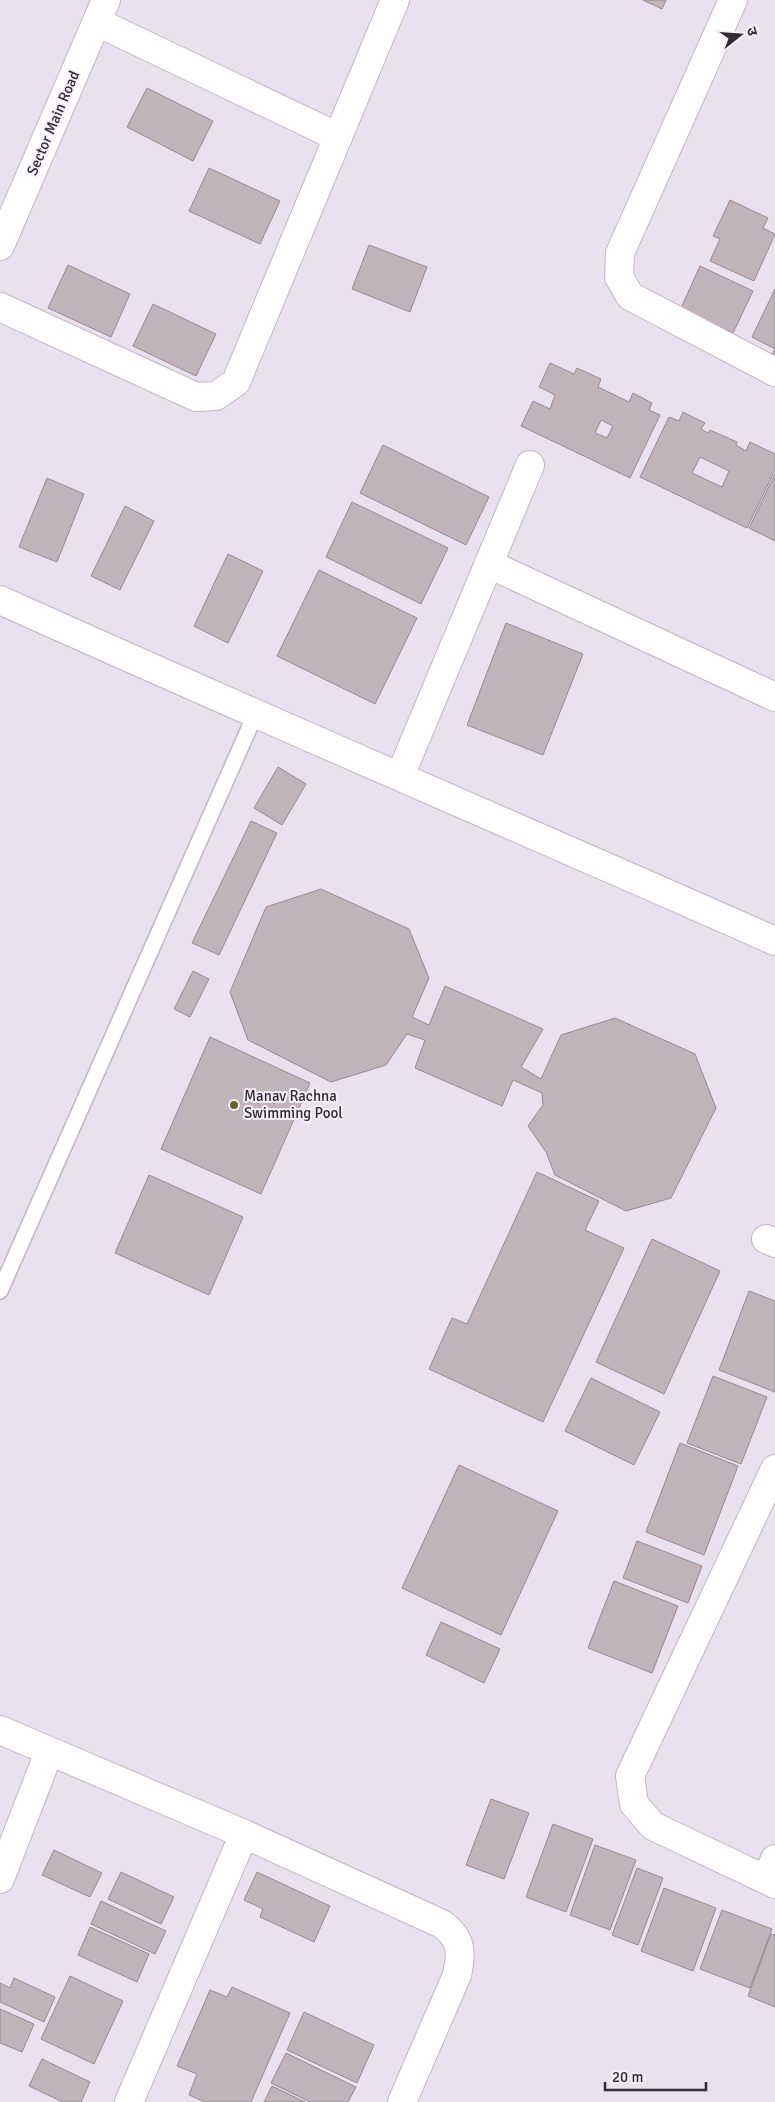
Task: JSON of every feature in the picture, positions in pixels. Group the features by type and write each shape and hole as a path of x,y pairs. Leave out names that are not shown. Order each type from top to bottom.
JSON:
{"street":[{"path":"0,306 196,397 216,396 236,382 395,0"},
{"path":"733,0 620,253 619,277 630,296 775,372"},
{"path":"102,11 338,137"},
{"name":"Sector Main Road","path":"0,246 102,11"},
{"path":"400,776 530,466"},
{"path":"489,564 775,697"},
{"path":"0,600 254,715 400,776 775,941"},
{"path":"772,1874 653,1826 634,1804 630,1776 775,1470"},
{"path":"0,1730 244,1834 442,1924 450,1930 458,1941 461,1955 457,1975 402,2102"},
{"path":"0,1879 49,1752"},
{"path":"129,2102 244,1834"}],"lane":[{"path":"0,1291 254,715"}],"building":[{"path":"643,0 666,0 662,9"},
{"path":"147,88 213,121 193,161 127,127"},
{"path":"209,168 280,201 260,244 189,211"},
{"path":"730,200 768,218 763,228 775,234 754,281 710,261 720,239 713,236"},
{"path":"369,245 427,267 410,312 352,289"},
{"path":"68,265 130,294 111,337 48,308"},
{"path":"700,266 753,291 733,333 681,308"},
{"path":"775,289 775,349 752,337"},
{"path":"153,304 216,334 196,376 133,346"},
{"path":"775,349 775,362 769,360"},
{"path":"550,363 574,374 577,368 601,379 598,387 629,402 633,393 652,403 649,410 660,415 630,478 521,426 533,401 550,409 555,395 539,387","holes":["601,420 613,426 607,438 595,433"]},
{"path":"683,412 705,423 701,429 708,433 710,430 737,442 736,445 746,451 750,442 775,454 775,470 747,528 640,477 669,417 679,421","holes":["700,457 729,471 722,487 692,473"]},
{"path":"383,445 489,497 466,545 360,493"},
{"path":"775,474 775,541 749,528"},
{"path":"47,478 84,494 57,562 19,547"},
{"path":"352,502 448,548 421,604 326,557"},
{"path":"125,506 154,521 120,590 91,576"},
{"path":"228,554 263,571 228,643 194,626"},
{"path":"319,570 417,618 375,704 277,656"},
{"path":"506,623 583,654 543,755 467,725"},
{"path":"278,767 306,784 282,825 254,808"},
{"path":"251,821 277,833 219,955 192,943"},
{"path":"321,889 409,929 429,978 412,1017 429,1025 445,986 543,1029 521,1067 541,1079 561,1035 615,1018 695,1054 716,1108 671,1198 626,1211 555,1175 546,1152 528,1126 543,1105 542,1093 513,1080 502,1106 415,1068 425,1040 407,1034 386,1065 331,1082 248,1040 230,992 266,907"},
{"path":"193,971 209,979 190,1017 174,1009"},
{"path":"210,1037 310,1083 261,1194 161,1149"},
{"path":"537,1172 599,1201 585,1230 624,1248 543,1422 429,1369 452,1318 467,1324"},
{"path":"149,1175 243,1217 209,1295 115,1253"},
{"path":"652,1239 720,1271 664,1394 596,1362"},
{"path":"749,1291 775,1301 775,1392 719,1370"},
{"path":"713,1376 767,1397 741,1464 687,1443"},
{"path":"591,1378 660,1412 634,1465 565,1431"},
{"path":"680,1443 738,1466 704,1555 646,1532"},
{"path":"459,1465 558,1511 501,1635 402,1588"},
{"path":"637,1541 702,1566 688,1603 623,1578"},
{"path":"614,1581 678,1606 652,1673 588,1648"},
{"path":"441,1622 500,1649 484,1683 426,1655"},
{"path":"491,1799 529,1813 504,1879 466,1865"},
{"path":"553,1824 593,1839 566,1912 526,1897"},
{"path":"595,1845 636,1860 610,1930 570,1915"},
{"path":"54,1850 102,1873 90,1897 42,1875"},
{"path":"637,1868 663,1878 638,1945 612,1935"},
{"path":"121,1872 174,1897 161,1924 108,1899"},
{"path":"257,1872 330,1906 314,1942 260,1917 263,1909 244,1900"},
{"path":"664,1888 716,1908 693,1971 641,1951"},
{"path":"101,1901 166,1931 155,1954 91,1924"},
{"path":"722,1910 772,1929 750,1988 700,1969"},
{"path":"90,1927 149,1954 137,1982 78,1955"},
{"path":"771,1934 775,1935 775,2007 748,1996"},
{"path":"70,1976 123,2001 94,2064 41,2039"},
{"path":"14,1978 55,1997 44,2022 0,2002 0,1983 10,1988"},
{"path":"232,1987 290,2013 251,2102 205,2102 189,2095 197,2074 177,2066 210,1990 227,1997"},
{"path":"0,2009 34,2024 22,2052 0,2043"},
{"path":"304,2012 374,2045 357,2083 287,2050"},
{"path":"286,2053 356,2087 348,2102 310,2102 271,2083"},
{"path":"42,2059 90,2082 81,2102 63,2102 29,2086"},
{"path":"272,2086 305,2102 264,2102"}],"place":[{"name":"Manav Rachna Swimming Pool","path":"234,1105"}]}
